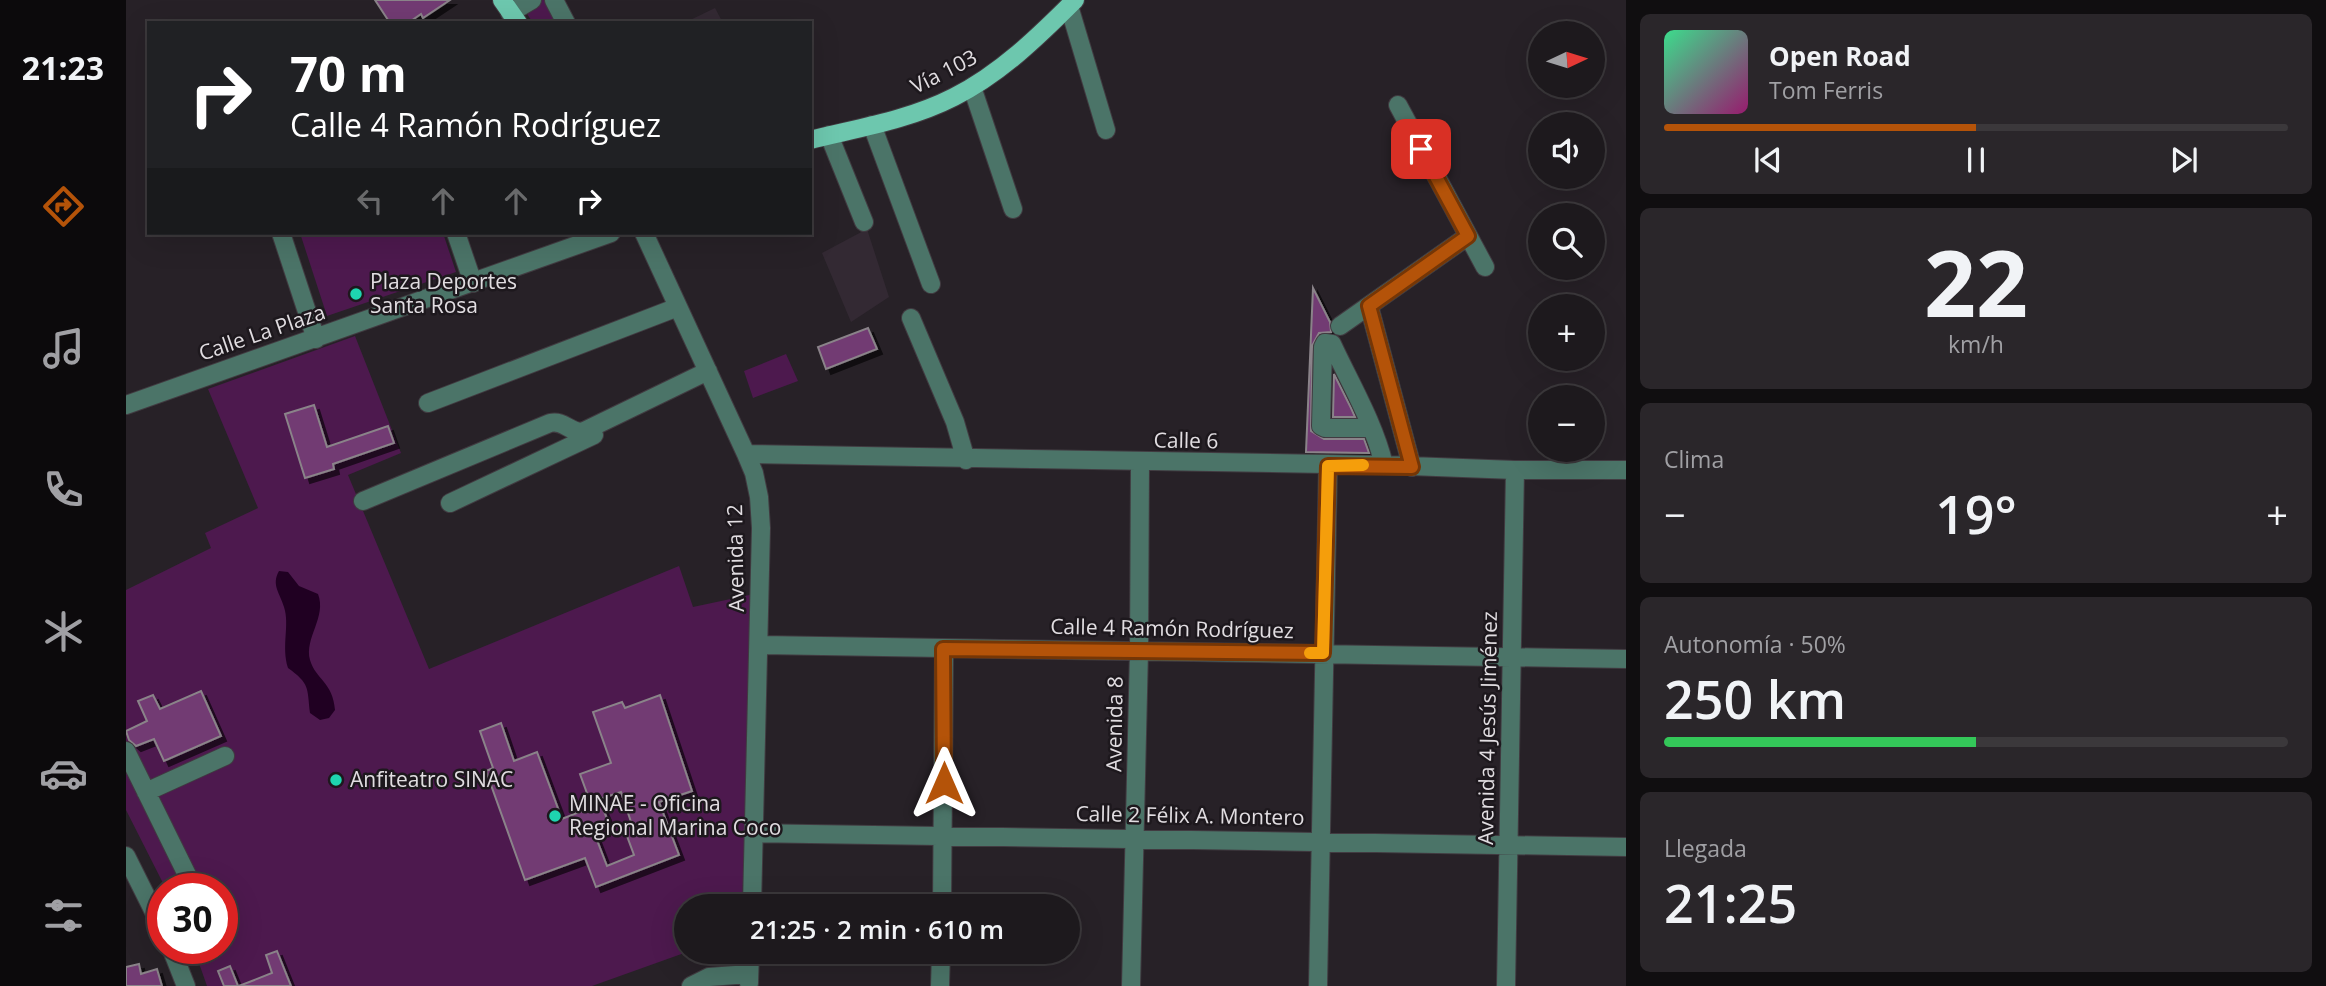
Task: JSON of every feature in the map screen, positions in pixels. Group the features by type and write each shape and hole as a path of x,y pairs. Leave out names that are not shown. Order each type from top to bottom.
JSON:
{"main road":[{"name":"Vía 103","path":"812,140 934,106 972,88 1007,62 1072,3"}],"street":[{"path":"510,12 532,0"},
{"path":"554,0 565,21"},
{"path":"1072,3 1106,130"},
{"path":"972,88 1013,209"},
{"path":"1398,105 1485,267"},
{"path":"872,125 931,284"},
{"path":"830,135 864,222"},
{"path":"282,235 316,339"},
{"path":"457,235 473,283"},
{"name":"Calle La Plaza","path":"126,405 605,235"},
{"name":"Avenida 12","path":"645,235 746,454 754,473 759,497 760,645 752,894"},
{"path":"1339,326 1468,236"},
{"path":"1369,306 1412,467"},
{"path":"428,403 678,307"},
{"path":"911,318 956,422 966,460"},
{"path":"1371,428 1325,429 1321,426 1325,343 1332,344 1380,447 1384,465"},
{"path":"363,501 550,423 562,423 576,432 582,432 709,375"},
{"path":"450,503 709,375"},
{"name":"Calle 6","path":"746,454 1626,470"},
{"name":"Avenida 8","path":"1131,986 1139,651 1140,463"},
{"path":"1318,986 1328,466"},
{"name":"Avenida 4 Jesús Jiménez","path":"1506,986 1515,470"},
{"name":"Calle 4 Ramón Rodríguez","path":"760,645 1626,659"},
{"path":"942,894 943,649"},
{"path":"126,751 186,873"},
{"path":"146,792 225,756"},
{"name":"Calle 2 Félix A. Montero","path":"753,833 1321,840 1626,847"},
{"path":"126,856 147,898"},
{"path":"177,964 186,986"},
{"path":"940,986 941,964"},
{"path":"691,986 709,977 749,980"}],"shaded area":[{"path":"518,0 550,0 562,21 532,21"},
{"path":"715,8 722,21 688,21"},
{"path":"867,229 889,297 851,322 822,253"},
{"name":"Plaza Deportes Santa Rosa","path":"301,235 444,235 456,272 327,316"},
{"path":"355,336 401,453 348,475 429,669 679,566 693,607 754,594 742,894 674,894 674,957 592,986 207,986 199,964 238,964 238,873 158,873 126,810 126,590 211,548 205,533 258,508 208,389"},
{"path":"786,354 798,381 753,398 744,371"},
{"path":"279,571 288,572 299,586 318,594 320,611 309,652 313,667 328,687 334,701 335,710 329,718 320,720 310,713 304,682 288,668 285,652 286,614 276,585"}],"building":[{"path":"375,0 450,0 423,18 421,14 411,21 389,21"},
{"path":"1313,288 1330,322 1331,332 1319,333 1312,346 1311,431 1324,439 1364,439 1369,453 1306,452"},
{"path":"868,328 877,349 826,369 818,347"},
{"path":"1334,374 1351,408 1355,417 1333,417"},
{"path":"314,405 327,447 388,426 394,443 333,464 334,469 305,478 285,414"},
{"path":"201,691 221,736 164,761 154,739 136,746 129,740 126,731 147,721 138,701 153,695 160,709"},
{"path":"660,695 692,791 659,802 679,855 596,887 585,858 525,880 486,771 493,768 480,731 501,723 514,761 537,752 562,819 592,807 580,774 611,763 593,712 622,702 625,708","holes":["621,792 632,825 624,828 634,855 607,866 592,827 608,821 599,799"]},
{"path":"277,951 291,986 239,986 272,973 266,955"},
{"path":"139,964 141,974 157,969 162,986 126,986 126,967"},
{"path":"230,966 238,986 224,986 218,971"}],"slow traffic":[{"path":"1310,653 1323,653 1328,466 1363,465"}],"place":[{"name":"Plaza Deportes Santa Rosa","path":"356,294"},
{"name":"Anfiteatro SINAC","path":"336,780"},
{"name":"MINAE - Oficina Regional Marina Coco","path":"555,816"}],"route":[{"path":"944,783 943,649 1323,653 1328,466 1412,467 1369,306 1468,236 1421,149"}]}
